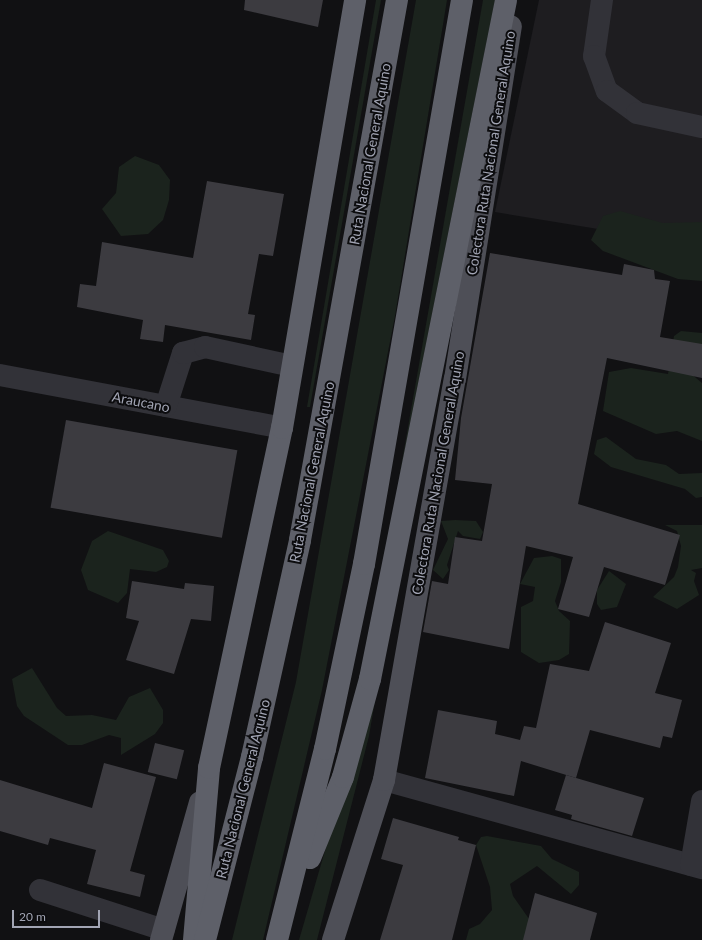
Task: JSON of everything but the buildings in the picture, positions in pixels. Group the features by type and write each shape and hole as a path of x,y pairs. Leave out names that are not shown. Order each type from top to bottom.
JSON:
{"highway":[{"path":"194,940 209,768 282,428 355,0"},
{"name":"Ruta Nacional General Aquino","path":"205,940 252,757 300,540 397,0"},
{"path":"279,934 325,749 364,564 462,0"},
{"path":"279,934 343,777 370,679 506,0"}],"main road":[{"name":"Colectora Ruta Nacional General Aquino","path":"333,940 384,780 455,379 516,0"},
{"path":"162,935 209,768"}],"street":[{"path":"602,0 594,56 607,90 637,113 702,127"},
{"path":"166,406 183,353 205,347 292,366"},
{"name":"Araucano","path":"0,376 282,428"},
{"path":"384,780 697,866 702,801"},
{"path":"40,890 162,935"}],"shaded area":[{"path":"376,0 381,0 310,407 307,407"},
{"path":"416,0 447,0 395,316 322,690 263,940 232,940 296,682"},
{"path":"483,0 495,0 398,484"},
{"path":"539,0 702,0 702,246 495,212"},
{"path":"135,156 159,165 170,180 169,200 163,220 148,234 121,236 102,209 116,193 119,167"},
{"path":"620,211 663,223 702,222 702,281 678,279 603,251 591,240 603,216"},
{"path":"681,331 702,333 702,354 689,372 702,383 702,441 677,431 656,434 603,411 609,372 631,368 668,374 674,336"},
{"path":"606,437 636,459 666,465 679,474 702,473 702,497 696,498 685,489 611,467 594,454 597,440"},
{"path":"441,521 476,521 483,532 480,539 463,536 458,531 447,565 449,570 443,579 433,570 448,539"},
{"path":"665,525 702,525 702,568 691,570 696,573 694,581 699,595 677,609 653,597 674,577 678,567 681,546 677,531"},
{"path":"108,531 163,550 169,561 167,567 156,572 130,569 127,593 118,603 88,590 81,570 92,541"},
{"path":"552,556 561,559 561,582 555,601 559,611 570,621 569,654 559,660 539,663 521,652 521,607 533,601 535,587 520,584 534,558"},
{"path":"609,571 626,584 617,607 601,610 597,604 597,590"},
{"path":"384,648 369,736 317,940 299,940"},
{"path":"32,668 57,708 66,716 92,715 116,720 129,697 150,688 163,710 163,723 155,734 121,755 121,738 109,735 82,745 68,745 24,716 17,706 12,679"},
{"path":"487,836 541,846 552,859 579,872 579,885 571,894 537,866 510,884 513,896 534,926 530,940 466,940 469,929 480,924 492,910 490,887 476,845 481,837"}]}
